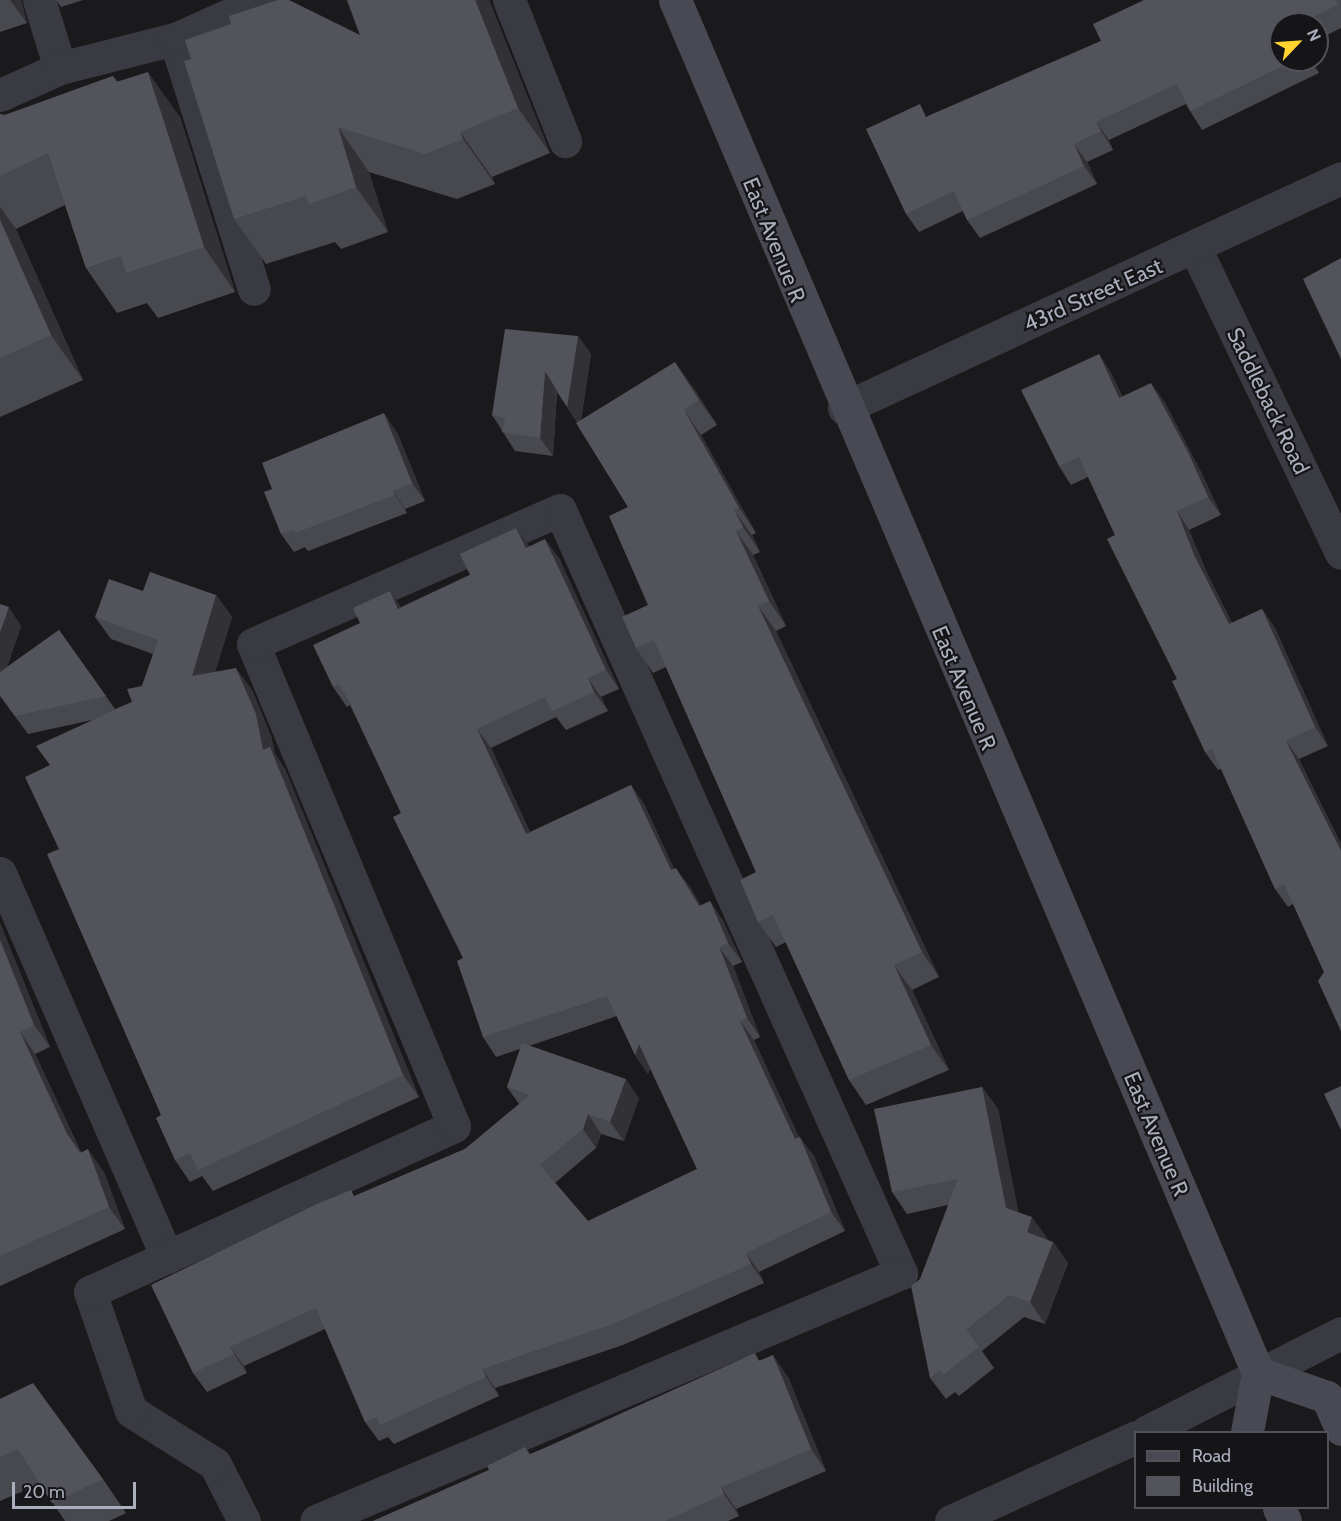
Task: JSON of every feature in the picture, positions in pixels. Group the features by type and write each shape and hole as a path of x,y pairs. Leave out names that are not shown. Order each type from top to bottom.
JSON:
{"main road":[{"name":"East Avenue R","path":"675,0 844,408 1258,1373"},
{"path":"1247,1431 1258,1373 1327,1397 1341,1429"}],"street":[{"path":"39,0 60,68"},
{"path":"0,95 60,68 175,39 262,0"},
{"path":"509,0 565,141"},
{"path":"175,39 254,290"},
{"name":"43rd Street East","path":"844,408 1195,248 1341,178"},
{"name":"Saddleback Road","path":"1195,248 1341,553"},
{"path":"244,1521 215,1464 132,1411 90,1292 454,1126 253,644 560,510 901,1273 316,1521"},
{"path":"0,873 167,1257"},
{"path":"1148,1431 1258,1373 1341,1333"},
{"path":"951,1521 1134,1438"}],"building":[{"path":"278,0 289,0 360,35 347,0 475,0 518,108 460,132 463,139 425,154 338,127 356,187 309,204 306,196 234,219 184,61 191,59 185,40 231,24 229,16"},
{"path":"1144,0 1336,0 1338,5 1323,12 1269,12 1270,72 1190,111 1177,84 1096,122 1101,131 1074,144 1084,166 967,220 954,191 906,214 866,129 920,104 926,117 1101,41 1093,24"},
{"path":"148,72 204,247 126,273 121,256 86,268 48,153 0,176 0,114 5,115 113,76 116,82"},
{"path":"0,220 51,335 0,358"},
{"path":"1341,258 1341,359 1303,279"},
{"path":"505,329 578,336 567,407 545,371 540,438 502,432 505,418 492,415"},
{"path":"1099,354 1119,398 1151,383 1189,454 1208,497 1177,511 1194,555 1229,624 1262,609 1315,727 1286,741 1341,851 1341,1031 1318,981 1324,972 1284,884 1275,889 1212,749 1205,752 1172,681 1177,679 1107,539 1115,535 1079,457 1059,466 1021,390"},
{"path":"675,362 699,400 684,410 739,508 734,510 743,527 736,531 769,601 758,606 922,952 894,965 931,1045 849,1080 773,915 758,922 740,880 756,872 654,640 636,648 622,617 648,605 609,516 628,507 576,423"},
{"path":"384,413 412,483 393,491 395,495 295,533 294,529 281,534 264,492 272,489 262,463"},
{"path":"516,528 526,548 545,539 606,670 588,678 594,692 552,711 545,697 477,729 526,834 631,785 671,870 676,868 699,906 710,901 728,943 719,947 747,1018 740,1021 795,1139 800,1137 831,1212 746,1253 751,1264 610,1325 482,1369 486,1377 380,1425 377,1417 365,1422 316,1308 230,1347 234,1354 193,1373 151,1285 317,1204 351,1190 354,1196 465,1149 530,1095 507,1087 522,1043 626,1079 610,1122 588,1114 583,1129 540,1165 588,1221 697,1169 639,1044 635,1055 607,996 483,1037 457,961 463,958 393,817 401,813 350,703 339,684 333,687 313,645 360,623 353,608 390,591 398,609 470,575 460,554"},
{"path":"150,572 216,595 192,676 236,668 256,714 263,750 270,747 403,1075 198,1170 190,1153 175,1160 156,1118 161,1115 47,854 59,849 25,777 50,765 36,746 132,702 127,689 142,686 158,640 95,617 109,579 143,591"},
{"path":"0,604 9,607 0,632"},
{"path":"59,630 106,696 15,716 0,695 0,672"},
{"path":"0,940 34,1025 20,1032 67,1134 80,1153 88,1149 109,1207 0,1256"},
{"path":"1341,1086 1341,1130 1324,1094"},
{"path":"982,1087 1006,1208 1032,1217 1027,1232 1053,1242 1030,1302 1009,1295 966,1330 979,1347 943,1375 940,1370 930,1378 911,1286 920,1279 958,1179 892,1192 874,1109"},
{"path":"755,1353 759,1361 773,1355 811,1449 721,1487 724,1494 665,1521 373,1521 489,1470 487,1466 525,1447 529,1455"},
{"path":"33,1383 103,1479 52,1503 18,1449 0,1457 0,1399"}]}
